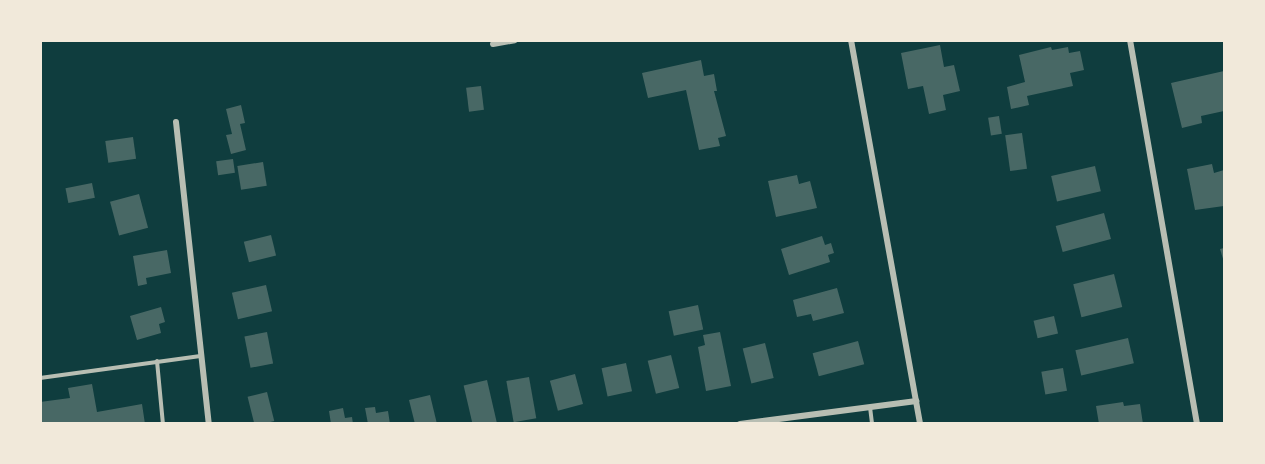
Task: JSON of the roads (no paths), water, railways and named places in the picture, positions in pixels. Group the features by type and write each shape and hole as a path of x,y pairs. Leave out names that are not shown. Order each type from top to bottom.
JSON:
{"street":[{"path":"493,44 515,40"},
{"path":"851,40 920,423"},
{"path":"1130,40 1197,423"},
{"path":"176,122 209,423"},
{"path":"740,423 916,402"}],"lane":[{"path":"40,378 201,356"},
{"path":"157,361 163,423"},
{"path":"870,407 872,423"}]}
